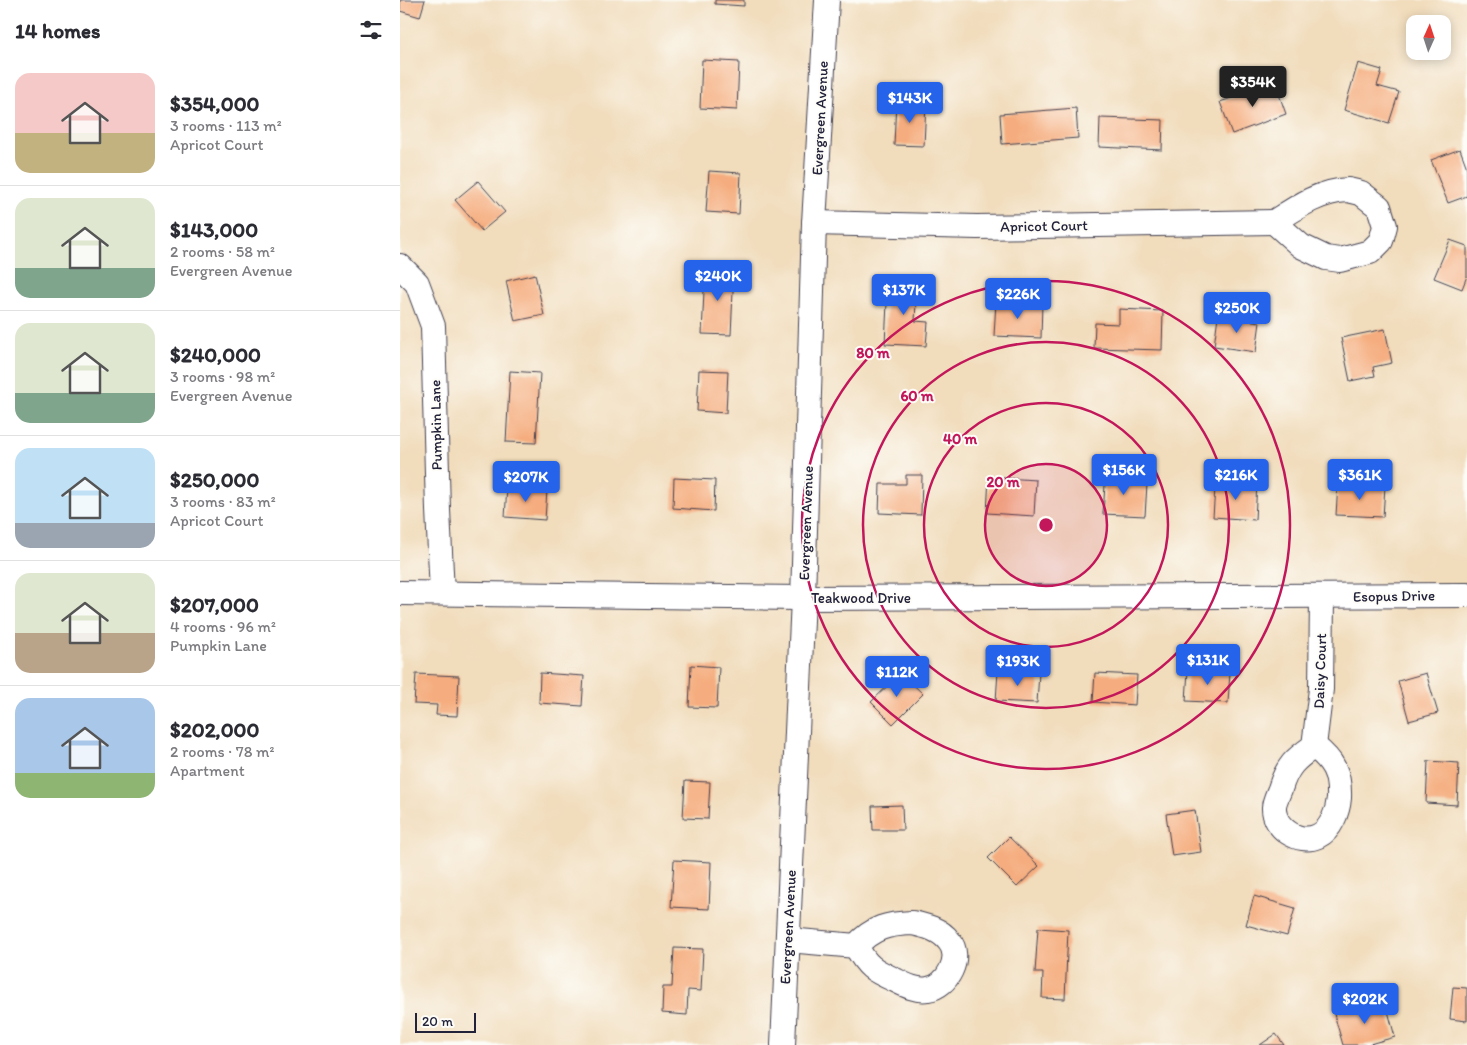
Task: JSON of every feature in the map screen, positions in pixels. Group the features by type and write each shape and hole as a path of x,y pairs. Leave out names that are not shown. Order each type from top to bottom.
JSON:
{"street":[{"name":"Evergreen Avenue","path":"783,1045 803,598 814,222 827,0"},
{"name":"Apricot Court","path":"814,222 977,227 1274,222"},
{"name":"Pumpkin Lane","path":"400,266 417,283 434,326 438,510 442,593"},
{"name":"Teakwood Drive","path":"400,593 803,598 1322,597"},
{"name":"Esopus Drive","path":"1322,597 1467,595"},
{"name":"Daisy Court","path":"1314,746 1321,689 1322,597"},
{"path":"788,940 856,946"}],"building":[{"path":"400,0 425,0 420,17 400,11"},
{"path":"715,0 744,0 744,6 715,4"},
{"path":"702,60 739,62 737,110 700,108"},
{"path":"1358,63 1382,70 1377,86 1399,92 1389,123 1344,110"},
{"path":"1275,83 1286,114 1232,134 1220,102"},
{"path":"896,101 926,102 924,146 894,145"},
{"path":"1076,108 1078,138 1002,144 1000,114"},
{"path":"1100,118 1163,120 1162,150 1099,147"},
{"path":"1460,149 1467,168 1467,196 1448,203 1431,160"},
{"path":"709,171 741,173 739,214 706,212"},
{"path":"478,181 505,212 482,231 455,200"},
{"path":"1450,240 1467,246 1467,276 1462,289 1434,278"},
{"path":"705,269 734,270 731,335 702,334"},
{"path":"535,274 544,315 515,321 506,281"},
{"path":"888,282 917,283 915,321 928,322 926,346 885,344"},
{"path":"996,301 1042,303 1041,338 994,336"},
{"path":"1119,309 1163,311 1162,350 1094,348 1095,323 1119,324"},
{"path":"1218,316 1260,322 1256,352 1214,346"},
{"path":"1385,329 1392,363 1373,367 1375,376 1350,381 1341,338"},
{"path":"699,370 728,371 726,413 697,411"},
{"path":"510,371 540,373 536,443 506,442"},
{"path":"1106,470 1122,471 1121,483 1147,484 1145,516 1103,514"},
{"path":"906,475 922,475 921,515 879,513 880,484 906,484"},
{"path":"989,477 1036,480 1034,516 987,513"},
{"path":"674,478 715,480 714,511 673,508"},
{"path":"1231,480 1257,482 1255,520 1213,517 1215,488 1231,489"},
{"path":"1338,484 1385,486 1383,517 1336,515"},
{"path":"507,487 547,490 545,520 505,517"},
{"path":"691,665 719,667 717,708 689,707"},
{"path":"1188,670 1230,672 1228,703 1186,701"},
{"path":"998,671 1039,673 1037,703 996,701"},
{"path":"540,673 584,676 582,706 539,703"},
{"path":"901,673 923,694 893,724 871,702"},
{"path":"1095,673 1137,675 1135,705 1093,702"},
{"path":"1426,673 1438,713 1409,721 1398,681"},
{"path":"416,674 459,676 457,716 436,715 437,705 414,704"},
{"path":"1428,761 1459,763 1457,805 1426,803"},
{"path":"685,781 710,782 708,819 683,818"},
{"path":"902,805 903,830 873,830 872,806"},
{"path":"1195,810 1201,852 1172,856 1166,814"},
{"path":"1009,837 1039,866 1017,887 988,858"},
{"path":"674,860 711,862 709,909 671,907"},
{"path":"1254,896 1295,908 1287,936 1246,925"},
{"path":"1038,928 1068,930 1065,999 1042,998 1043,973 1035,973"},
{"path":"674,948 703,949 701,991 688,990 687,1015 662,1013 663,987 672,987"},
{"path":"1453,987 1467,988 1467,1021 1450,1019"},
{"path":"1385,1000 1395,1037 1366,1045 1343,1045 1334,1014"},
{"path":"1276,1034 1284,1045 1260,1045"}]}
